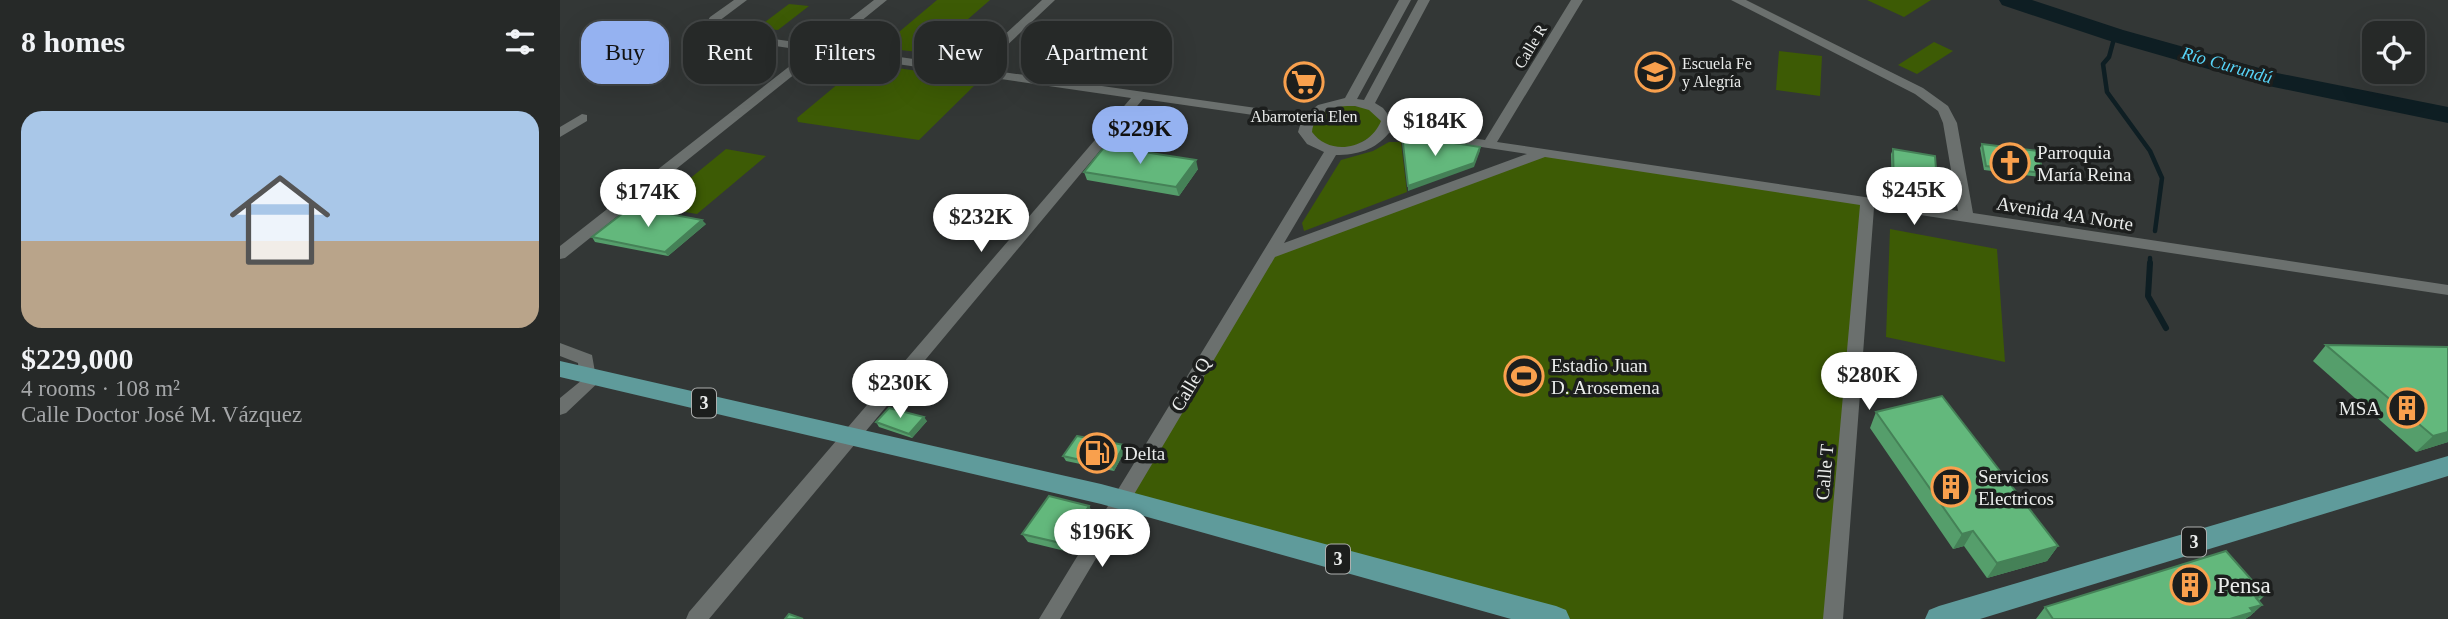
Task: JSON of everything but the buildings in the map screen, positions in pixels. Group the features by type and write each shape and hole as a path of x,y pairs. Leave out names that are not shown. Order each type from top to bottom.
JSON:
{"main road":[{"name":"3","path":"560,369 1121,499 1556,619"},
{"name":"3","path":"1939,619 2448,466"}],"street":[{"path":"741,0 714,19 710,27 713,34 790,45"},
{"path":"854,21 881,0"},
{"path":"1007,39 1049,0"},
{"path":"1349,102 1405,0"},
{"path":"1368,104 1424,0"},
{"name":"Calle R","path":"1489,144 1577,0"},
{"path":"1739,1 1919,91 1943,109 1950,123 1966,217"},
{"path":"560,254 790,72"},
{"path":"1007,76 1308,119"},
{"path":"696,619 1140,95"},
{"path":"1349,102 1368,104 1383,113 1386,129 1377,140 1364,147 1332,150 1323,148 1308,138 1305,125 1308,119 1323,107 1349,102"},
{"path":"560,133 582,118"},
{"name":"Avenida 4A Norte","path":"1386,129 2448,290"},
{"name":"Calle Q","path":"1049,619 1332,150"},
{"path":"1270,253 1544,153"},
{"name":"Calle T","path":"1833,619 1867,202"},
{"path":"560,349 586,359 591,377 560,408"}],"green space":[{"path":"937,0 990,0 966,21 914,21 914,51 900,50 900,31"},
{"path":"1867,0 1931,0 1904,17"},
{"path":"789,4 809,6 778,30 776,21 766,21"},
{"path":"1934,42 1953,51 1917,74 1898,65"},
{"path":"1779,51 1822,56 1820,96 1776,90"},
{"path":"900,68 914,70 914,84 976,84 919,140 798,122 797,118 838,84 900,84"},
{"path":"1332,104 1376,108 1386,129 1347,150 1313,143 1308,119"},
{"path":"1389,142 1401,142 1407,192 1304,231 1302,223 1341,160 1373,151"},
{"path":"726,149 766,156 697,214 655,207"},
{"name":"Estadio Juan D. Arosemena","path":"1544,153 1867,202 1833,619 1556,619 1121,499 1270,253"},
{"path":"1890,229 1997,249 2005,362 1886,337"}],"waterway":[{"name":"Río Curundú","path":"2010,0 2115,35 2273,80 2448,115"},
{"path":"2115,35 2109,57 2103,64 2107,92 2150,151 2162,178 2155,231"},
{"path":"2150,258 2150,263"},
{"path":"2150,263 2148,296 2166,328"}],"place":[{"name":"Escuela Fe y Alegría","path":"1655,72"},
{"name":"Abarroteria Elen","path":"1304,82"},
{"name":"Parroquia María Reina","path":"2010,163"},
{"name":"Estadio Juan D. Arosemena","path":"1524,376"},
{"name":"MSA","path":"2407,408"},
{"name":"Delta","path":"1097,453"},
{"name":"Servicios Electricos","path":"1951,487"},
{"name":"Pensa","path":"2190,585"}]}
